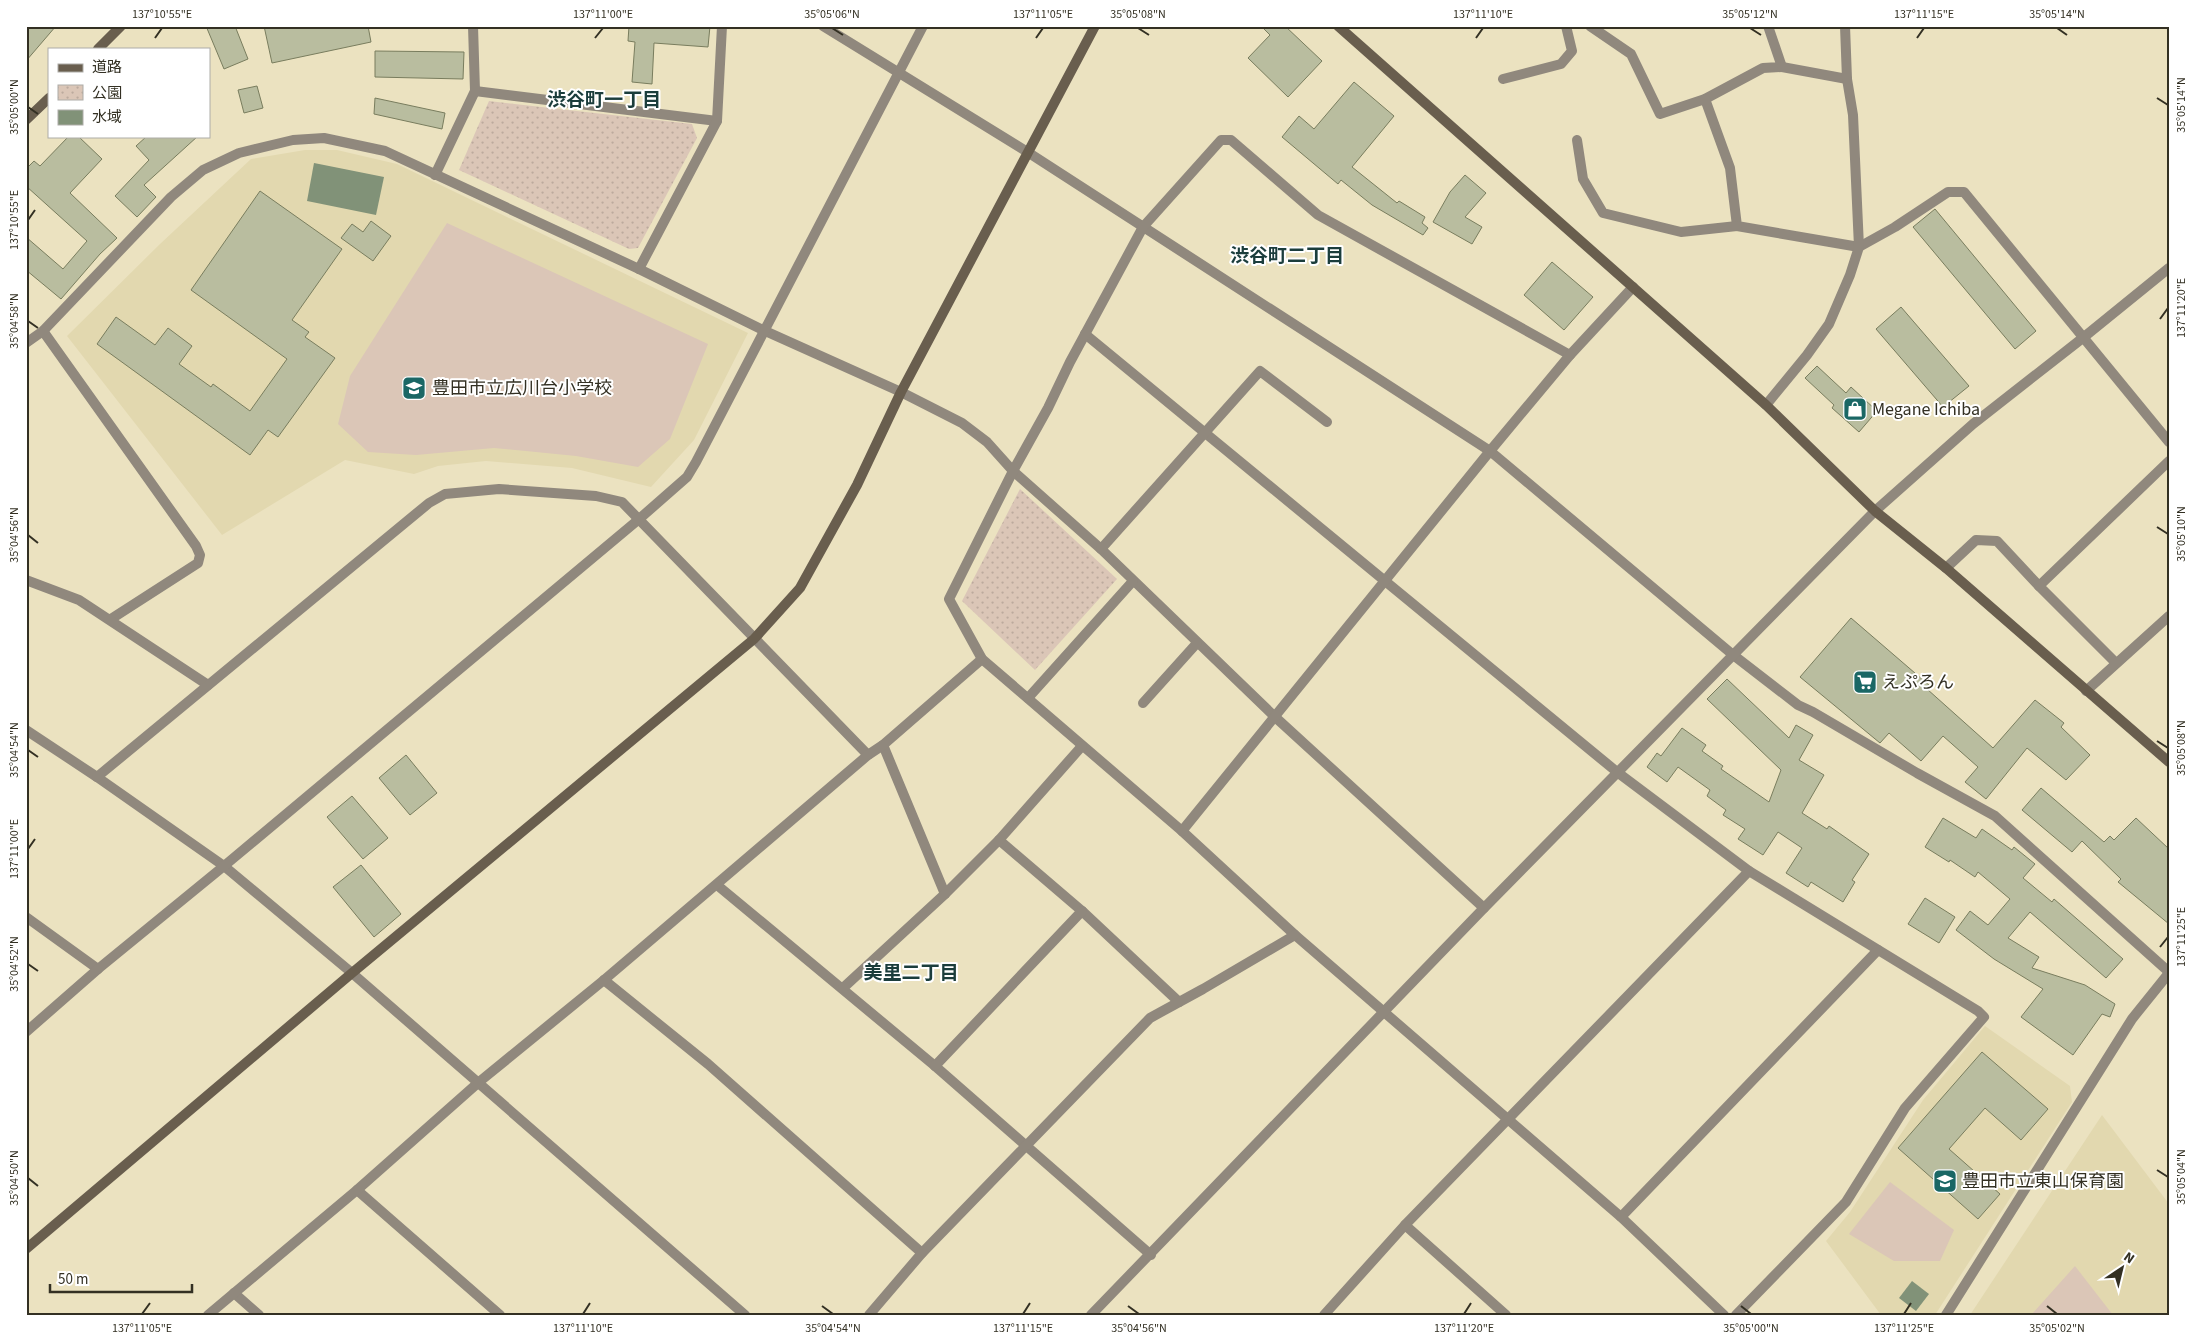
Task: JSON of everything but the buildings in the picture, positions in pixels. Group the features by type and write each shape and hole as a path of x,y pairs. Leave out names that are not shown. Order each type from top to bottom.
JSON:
{"street":[{"path":"99,48 121,26"},
{"path":"435,175 475,91 473,26"},
{"path":"639,269 717,121 722,26"},
{"path":"823,26 1029,153 1490,452 1732,654 1798,705 1917,774 1995,816 2169,972 2132,1019 1946,1315"},
{"path":"26,1032 98,969 638,520 686,477 696,462 763,330 923,26"},
{"path":"26,1249 352,973 754,639 800,588 857,485 901,392 1095,26"},
{"path":"1338,26 1766,405 1875,510 1946,568 2169,762"},
{"path":"1503,79 1561,64 1572,51 1566,26"},
{"path":"1590,26 1631,54 1660,114 1705,99 1763,68 1782,66 1847,79"},
{"path":"1768,26 1782,66"},
{"path":"1766,405 1807,355 1829,324 1850,275 1859,247 1853,115 1847,79 1844,26"},
{"path":"475,91 717,121"},
{"path":"26,120 48,99"},
{"path":"1705,99 1730,168 1737,226"},
{"path":"26,343 43,331 188,182 203,170 239,153 294,140 324,138 385,152 639,269 763,330 901,392 962,423 987,442 1013,470 1101,549 1133,582 1274,716 1484,908"},
{"path":"1570,355 1318,215 1231,140 1221,140 1143,227 1013,470 949,599 982,658 1182,831 1295,935 1384,1013 1508,1118 1621,1218 1724,1315"},
{"path":"1577,140 1583,179 1603,213 1681,232 1737,226 1859,247 1896,227 1948,192 1964,192 2169,442"},
{"path":"1091,1315 1484,908 1875,510 1973,424 2169,268"},
{"path":"1182,831 1570,355 1633,287"},
{"path":"43,331 196,546 200,555 198,563 110,619"},
{"path":"1085,334 1617,772 1749,871 1978,1011 1984,1017 1905,1108 1846,1202 1736,1315"},
{"path":"1101,549 1260,372 1327,422"},
{"path":"2039,586 2169,461"},
{"path":"97,777 429,503 445,494 499,490 596,496 622,502 868,755"},
{"path":"1946,568 1976,540 1997,541 2116,663"},
{"path":"26,580 79,600 208,685"},
{"path":"1028,698 1133,582"},
{"path":"2086,690 2169,616"},
{"path":"1143,703 1197,643"},
{"path":"208,1315 357,1190 479,1082 604,980 868,755 883,745 982,658"},
{"path":"26,730 224,866 479,1082 745,1315"},
{"path":"883,745 945,894"},
{"path":"843,988 945,894 999,840 1082,746"},
{"path":"999,840 1082,911 1179,1002"},
{"path":"1324,1315 1405,1224 1749,871"},
{"path":"717,885 935,1066 1151,1255"},
{"path":"935,1066 1082,911"},
{"path":"26,916 98,969"},
{"path":"869,1315 922,1253 1150,1018 1295,935"},
{"path":"1621,1218 1878,950"},
{"path":"604,980 708,1064 922,1253"},
{"path":"357,1190 500,1315"},
{"path":"1405,1224 1506,1315"},
{"path":"234,1293 259,1315"}],"shaded area":[{"name":"豊田市立広川台小学校","path":"305,150 337,150 397,164 748,333 694,440 651,487 572,468 486,461 438,466 414,474 345,460 222,535 67,336 160,244 251,159"},
{"name":"豊田市立東山保育園","path":"1985,1026 2070,1086 2072,1102 1935,1315 1881,1315 1826,1241 1850,1212 1923,1100"},
{"path":"2102,1115 2169,1204 2169,1315 1970,1315"}],"green space":[{"path":"489,101 692,124 697,138 638,248 629,249 459,170"},
{"path":"447,223 708,344 670,439 638,467 576,456 494,448 416,455 368,452 338,424 350,376"},
{"path":"1020,489 1117,579 1035,670 962,601"},
{"path":"1890,1182 1954,1230 1940,1261 1894,1261 1849,1234"},
{"path":"2075,1266 2113,1315 2031,1315"}],"water":[{"path":"314,163 384,177 376,215 307,201"},
{"path":"1912,1281 1929,1294 1916,1311 1899,1298"}],"place":[{"name":"豊田市立広川台小学校","path":"414,388"},
{"name":"Megane Ichiba","path":"1855,409"},
{"name":"えぷろん","path":"1865,682"},
{"name":"豊田市立東山保育園","path":"1945,1181"}],"district":[{"name":"渋谷町一丁目","path":"604,99"},
{"name":"渋谷町二丁目","path":"1287,255"},
{"name":"美里二丁目","path":"911,972"}]}
